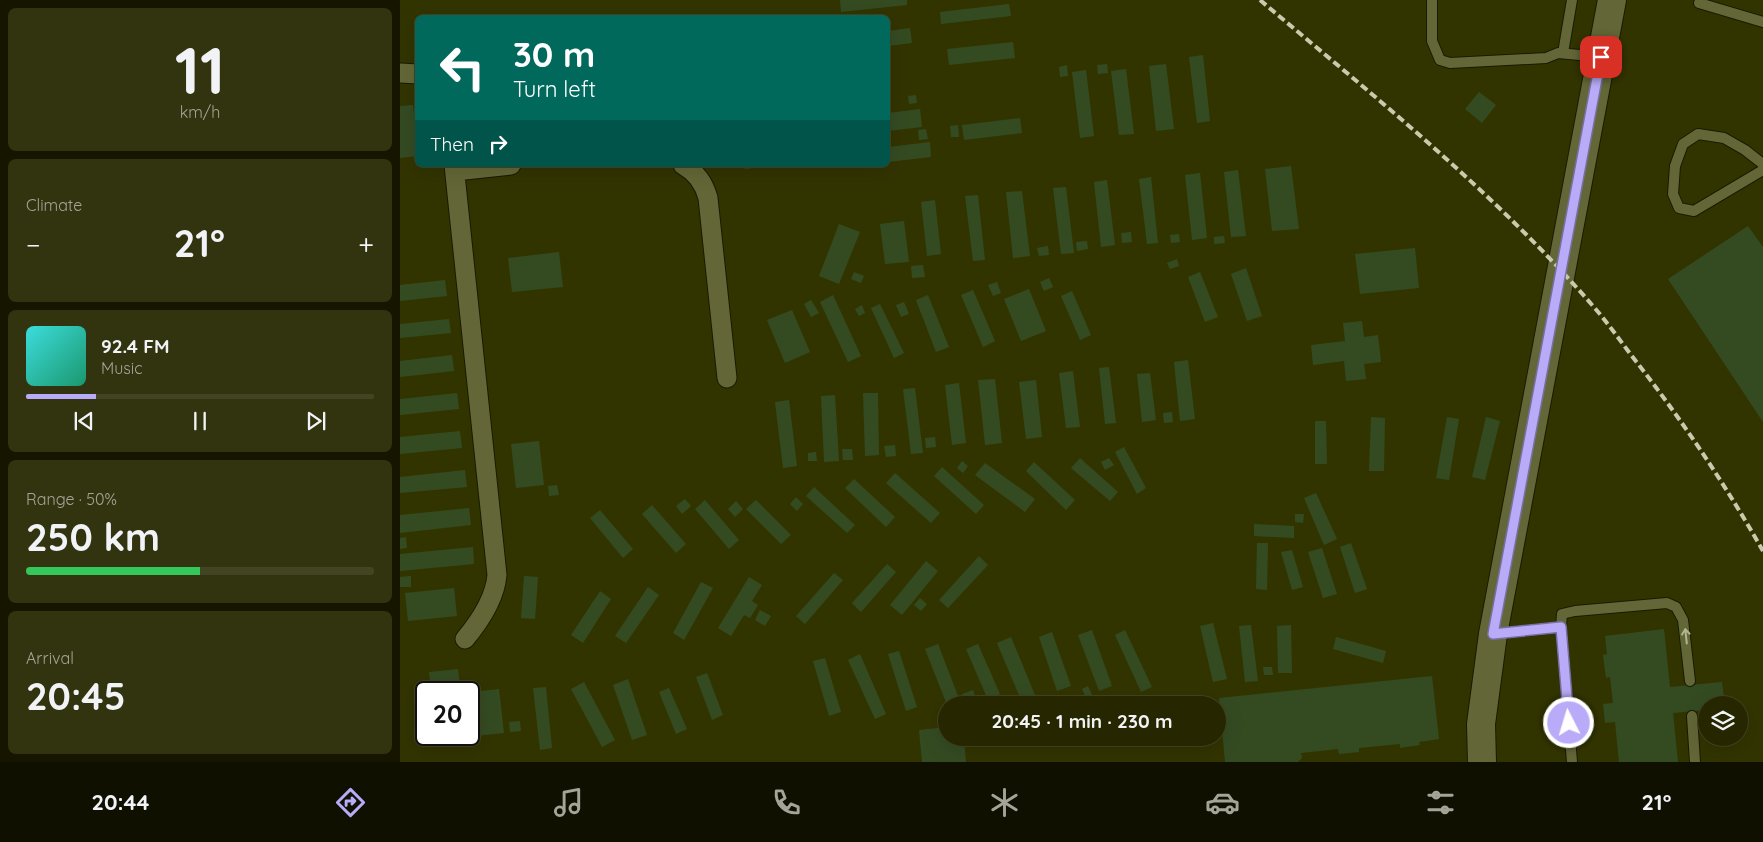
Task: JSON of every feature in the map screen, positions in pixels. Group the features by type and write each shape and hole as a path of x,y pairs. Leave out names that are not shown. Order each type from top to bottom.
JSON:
{"main road":[{"path":"1482,762 1481,724 1493,634 1612,0"}],"street":[{"path":"400,73 415,74"},
{"path":"465,639 481,618 490,600 495,588 497,575 455,168 474,167"},
{"path":"686,167 700,180 708,198 727,378"}],"lane":[{"path":"1432,0 1432,41 1440,60 1450,63 1546,58 1558,53 1601,57"},
{"path":"1563,53 1572,0"},
{"path":"1699,3 1763,22"},
{"path":"1763,164 1745,150 1724,138 1698,134 1683,144 1675,166 1673,194 1679,208 1694,211 1763,170"},
{"path":"1572,762 1561,627 1562,614 1575,611 1663,603 1676,607 1683,620 1690,681"},
{"path":"1493,634 1561,627"},
{"path":"1692,716 1695,762"}],"building":[{"path":"840,0 907,0 907,5 841,12"},
{"path":"1009,4 1011,16 941,24 940,12"},
{"path":"910,28 912,43 890,46 890,31"},
{"path":"1013,42 1015,58 949,65 947,49"},
{"path":"1203,55 1210,121 1197,123 1189,57"},
{"path":"1107,64 1108,73 1098,74 1097,65"},
{"path":"1166,64 1174,129 1156,131 1149,66"},
{"path":"1067,65 1068,76 1060,77 1059,67"},
{"path":"1126,69 1134,134 1119,135 1111,71"},
{"path":"1086,70 1094,136 1080,138 1072,72"},
{"path":"1479,92 1496,105 1482,123 1465,109"},
{"path":"916,95 917,103 909,104 908,96"},
{"path":"413,105 415,156 400,158 400,106"},
{"path":"920,109 922,127 890,131 890,113"},
{"path":"1020,118 1022,133 964,140 962,125"},
{"path":"958,125 959,137 951,137 950,126"},
{"path":"926,129 928,139 919,140 918,130"},
{"path":"930,142 931,157 890,162 890,147"},
{"path":"1291,166 1299,229 1272,231 1265,169"},
{"path":"744,167 762,167 745,169"},
{"path":"1238,170 1246,236 1231,237 1224,172"},
{"path":"1200,173 1207,238 1192,240 1185,175"},
{"path":"1151,177 1158,243 1147,244 1139,179"},
{"path":"1107,180 1115,245 1101,247 1094,182"},
{"path":"1066,187 1074,253 1061,254 1053,188"},
{"path":"1022,191 1030,256 1013,258 1006,192"},
{"path":"978,195 985,260 973,261 965,196"},
{"path":"935,200 941,254 927,256 921,202"},
{"path":"904,221 909,262 885,264 880,224"},
{"path":"839,224 860,232 839,284 819,276"},
{"path":"1748,226 1763,247 1763,422 1668,279"},
{"path":"1131,232 1132,242 1122,243 1121,233"},
{"path":"1179,234 1180,242 1171,243 1170,235"},
{"path":"1224,236 1225,243 1214,244 1214,237"},
{"path":"1087,241 1088,249 1077,251 1076,242"},
{"path":"1048,246 1049,255 1039,256 1037,248"},
{"path":"1415,248 1419,288 1360,294 1355,254"},
{"path":"559,252 563,287 512,292 508,258"},
{"path":"1177,259 1179,266 1170,269 1167,263"},
{"path":"923,265 925,277 912,278 911,266"},
{"path":"1246,268 1262,316 1247,321 1231,274"},
{"path":"854,272 864,276 861,283 851,279"},
{"path":"1200,272 1218,317 1205,322 1188,277"},
{"path":"1049,278 1053,287 1044,291 1040,282"},
{"path":"445,280 447,296 400,301 400,285"},
{"path":"997,282 1001,293 993,296 988,285"},
{"path":"1029,289 1046,331 1021,341 1004,299"},
{"path":"973,290 995,341 983,347 961,295"},
{"path":"1072,291 1091,335 1080,340 1061,296"},
{"path":"833,295 861,356 848,362 820,302"},
{"path":"928,295 949,347 936,352 916,300"},
{"path":"811,300 819,313 811,317 804,304"},
{"path":"904,302 909,314 901,317 896,305"},
{"path":"880,304 904,353 894,358 871,308"},
{"path":"862,305 865,313 859,316 855,309"},
{"path":"792,310 810,352 785,363 767,320"},
{"path":"449,319 451,333 400,338 400,324"},
{"path":"1362,321 1364,337 1378,335 1381,362 1364,364 1366,379 1346,381 1344,361 1313,365 1311,345 1345,341 1343,323"},
{"path":"452,355 454,371 400,377 400,361"},
{"path":"1188,360 1195,419 1180,421 1174,362"},
{"path":"1109,367 1116,423 1105,424 1099,368"},
{"path":"1073,371 1080,427 1066,428 1059,373"},
{"path":"1150,373 1156,420 1142,422 1137,374"},
{"path":"995,379 1002,443 985,445 978,380"},
{"path":"1036,380 1042,437 1026,439 1019,382"},
{"path":"959,383 966,443 952,445 945,385"},
{"path":"915,388 923,453 911,454 903,389"},
{"path":"457,393 459,409 400,415 400,399"},
{"path":"863,393 878,393 879,455 865,456"},
{"path":"835,395 839,461 824,462 821,396"},
{"path":"789,400 797,466 783,468 775,402"},
{"path":"1172,412 1173,422 1164,423 1163,413"},
{"path":"1371,417 1385,418 1384,471 1369,471"},
{"path":"1447,417 1459,419 1449,480 1436,478"},
{"path":"1486,417 1500,421 1485,480 1472,477"},
{"path":"1315,421 1326,421 1327,464 1315,464"},
{"path":"460,431 462,448 400,454 400,437"},
{"path":"935,437 936,447 926,448 925,438"},
{"path":"539,441 544,485 516,488 511,444"},
{"path":"895,445 896,456 886,457 884,446"},
{"path":"1124,447 1146,488 1137,494 1115,452"},
{"path":"842,449 852,449 853,460 843,460"},
{"path":"816,452 817,461 808,461 808,453"},
{"path":"1080,458 1118,492 1110,501 1071,468"},
{"path":"1109,458 1114,465 1105,470 1101,462"},
{"path":"962,461 968,466 963,473 957,468"},
{"path":"1034,462 1075,500 1066,510 1026,471"},
{"path":"985,463 1035,499 1025,512 975,475"},
{"path":"942,467 984,505 976,514 934,476"},
{"path":"465,470 467,487 400,493 400,477"},
{"path":"895,473 940,513 931,523 886,483"},
{"path":"854,479 895,517 886,527 845,488"},
{"path":"557,485 559,495 549,496 548,486"},
{"path":"814,487 855,525 847,533 806,496"},
{"path":"1316,493 1337,539 1324,545 1304,498"},
{"path":"796,497 803,504 797,511 790,504"},
{"path":"685,499 691,506 682,514 676,506"},
{"path":"705,500 739,540 729,549 695,509"},
{"path":"756,500 791,535 781,544 746,509"},
{"path":"736,501 743,509 735,517 728,509"},
{"path":"652,505 686,544 676,553 642,514"},
{"path":"469,508 471,525 400,533 400,515"},
{"path":"600,510 633,549 623,558 590,518"},
{"path":"1295,514 1304,514 1303,523 1295,522"},
{"path":"1254,524 1294,526 1294,538 1254,536"},
{"path":"406,537 407,548 400,549 400,538"},
{"path":"1257,543 1268,543 1267,590 1256,589"},
{"path":"1351,543 1367,589 1355,593 1340,547"},
{"path":"473,547 474,564 400,571 400,554"},
{"path":"1322,548 1337,594 1323,598 1308,552"},
{"path":"1292,550 1303,587 1292,590 1281,552"},
{"path":"979,556 988,565 948,608 939,600"},
{"path":"926,561 938,571 902,615 890,605"},
{"path":"887,564 896,572 861,612 852,603"},
{"path":"834,573 843,580 805,624 796,616"},
{"path":"411,576 411,587 400,587 400,577"},
{"path":"524,576 538,577 535,619 521,618"},
{"path":"749,577 762,585 752,601 758,605 750,618 744,615 731,636 718,628"},
{"path":"701,582 713,588 684,640 673,633"},
{"path":"648,587 659,595 626,643 615,636"},
{"path":"454,588 457,616 408,621 405,593"},
{"path":"600,591 611,599 583,643 571,635"},
{"path":"920,598 927,604 921,611 914,605"},
{"path":"760,610 771,616 765,626 755,620"},
{"path":"1213,623 1227,679 1213,682 1200,626"},
{"path":"1251,625 1258,681 1245,682 1239,626"},
{"path":"1291,625 1292,673 1278,673 1277,626"},
{"path":"1664,629 1670,687 1722,682 1724,696 1698,696 1698,711 1673,713 1678,762 1619,762 1615,722 1605,723 1603,704 1613,703 1610,677 1606,678 1603,655 1607,654 1605,636"},
{"path":"1092,630 1112,686 1099,691 1078,635"},
{"path":"1125,630 1152,687 1141,692 1115,635"},
{"path":"1052,632 1071,686 1057,691 1039,637"},
{"path":"1011,637 1035,695 1019,696 997,643"},
{"path":"1336,637 1386,651 1383,663 1333,649"},
{"path":"938,644 958,696 943,696 925,649"},
{"path":"978,644 1000,694 986,696 966,649"},
{"path":"899,651 917,707 906,711 888,654"},
{"path":"860,654 886,714 875,719 848,660"},
{"path":"825,658 841,712 829,716 813,661"},
{"path":"1263,667 1272,667 1273,675 1264,675"},
{"path":"458,669 460,681 430,681 429,672"},
{"path":"707,673 723,715 712,720 696,677"},
{"path":"1432,676 1439,739 1419,742 1420,745 1400,748 1400,744 1359,748 1359,752 1339,754 1338,749 1301,753 1302,758 1298,762 1225,762 1224,746 1226,746 1226,697"},
{"path":"628,679 647,735 632,740 613,685"},
{"path":"584,682 615,740 602,747 571,689"},
{"path":"1088,686 1093,696 1085,696 1082,689"},
{"path":"546,687 552,748 540,750 533,688"},
{"path":"669,688 687,729 676,734 659,692"},
{"path":"499,689 504,733 480,736 480,691"},
{"path":"973,690 975,696 963,696 962,694"},
{"path":"520,721 521,731 510,732 509,722"},
{"path":"938,728 938,746 965,746 966,762 922,762 919,730"}],"railway":[{"path":"1260,0 1390,109 1474,185 1555,264 1604,319 1669,406 1718,477 1763,551"}],"route":[{"path":"1569,723 1561,627 1493,634 1601,57"}]}
